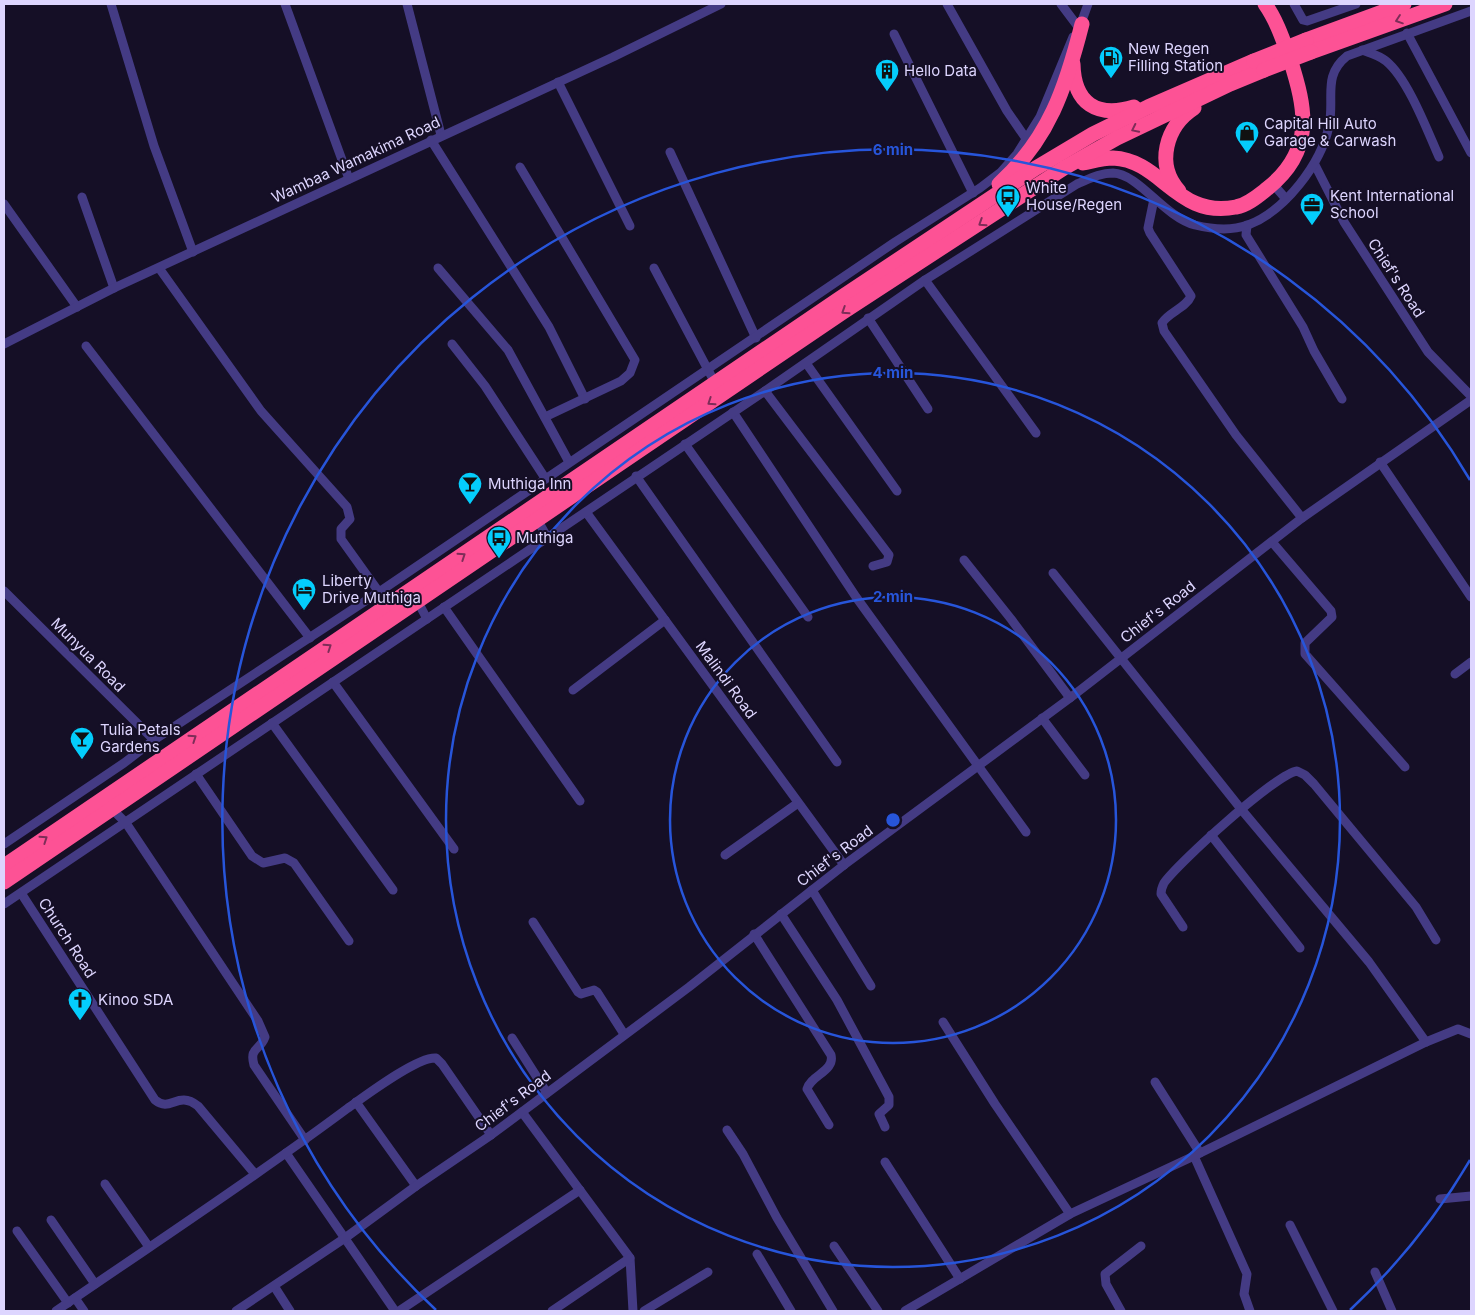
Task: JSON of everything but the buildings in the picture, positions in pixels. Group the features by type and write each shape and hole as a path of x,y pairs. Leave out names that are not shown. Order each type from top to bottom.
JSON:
{"highway":[{"path":"1064,168 1100,159 1114,158 1130,162 1145,169 1188,201 1204,208 1219,210 1239,207 1273,184 1286,169 1298,146 1303,130 1304,109 1281,32 1265,4"},
{"path":"1074,58 1074,76 1084,100 1093,108 1107,112 1119,112 1212,78 1259,65 1404,4"},
{"path":"1308,46 1445,4"},
{"path":"934,237 990,193 1031,152 1048,126 1056,108 1074,58 1080,26"},
{"path":"1188,201 1176,188 1168,173 1166,146 1171,132 1180,119 1259,65"},
{"path":"4,882 417,600 532,515 712,377 848,284 934,237 1036,168 1093,134 1212,78"},
{"path":"4,866 255,696 1064,168 1117,138 1230,84"}],"street":[{"path":"110,4 154,146 193,252"},
{"path":"285,4 349,179"},
{"path":"407,4 441,135"},
{"name":"Wambaa Wamakima Road","path":"4,344 114,288 441,135 613,58 721,4"},
{"path":"947,4 1007,111 1027,140"},
{"path":"1061,4 1080,26"},
{"path":"4,844 124,763 154,740 379,592 569,462 712,377 756,338 848,284 1000,172 1027,140 1050,97 1065,52 1080,26 1088,4"},
{"path":"1294,4 1303,20 1307,21 1343,6 1356,4"},
{"path":"4,904 586,512 636,476 765,391 868,318 1070,187 1101,174 1114,173 1127,177 1175,217 1185,222 1226,229 1247,225 1286,199 1315,165 1324,144 1329,124 1331,77 1337,64 1347,56 1361,50 1471,10"},
{"path":"1407,33 1471,153"},
{"path":"894,34 972,192"},
{"path":"1361,50 1381,57 1396,72 1418,111 1438,156"},
{"path":"558,82 630,226"},
{"path":"431,140 548,327 585,399"},
{"path":"670,152 756,338"},
{"name":"Chief's Road","path":"1315,165 1344,222 1428,352 1471,396"},
{"path":"520,167 635,360 630,373 621,380 545,417"},
{"path":"1273,184 1286,199"},
{"path":"82,197 114,288"},
{"path":"1154,199 1148,228 1191,296 1186,303 1166,317 1162,323 1164,332 1236,435 1302,518"},
{"path":"4,204 77,307"},
{"path":"1008,206 1017,221"},
{"path":"1247,225 1246,234 1303,327 1314,351 1342,399"},
{"path":"955,240 964,255"},
{"path":"159,268 261,411 347,507 350,519 341,529 341,538 379,592"},
{"path":"438,268 508,350 569,462"},
{"path":"654,268 712,377"},
{"path":"925,280 1036,432"},
{"path":"868,318 928,409"},
{"path":"452,344 485,386 545,478"},
{"path":"86,346 310,638"},
{"path":"806,363 896,491"},
{"path":"765,391 889,555 887,562 873,566"},
{"name":"Chief's Road","path":"236,1311 345,1238 416,1186 491,1135 689,987 844,865 1070,698 1302,518 1471,400"},
{"path":"733,412 856,597 1026,832"},
{"path":"685,444 808,617"},
{"path":"1380,462 1471,597"},
{"path":"636,476 837,762"},
{"path":"518,497 547,538"},
{"name":"Malindi Road","path":"586,512 844,865"},
{"path":"1272,542 1331,611 1332,617 1328,623 1305,643 1305,654 1404,767"},
{"path":"964,560 1070,698"},
{"path":"1053,574 1241,809 1369,962 1426,1042"},
{"name":"Munyua Road","path":"4,591 154,740"},
{"path":"417,600 427,619"},
{"path":"444,608 580,800"},
{"path":"574,690 665,620"},
{"path":"1455,674 1471,662"},
{"path":"245,680 255,696"},
{"path":"333,682 454,849"},
{"path":"1042,718 1085,775"},
{"path":"272,723 393,890"},
{"path":"124,763 134,777"},
{"path":"1183,927 1164,900 1161,889 1164,882 1241,809 1292,771 1301,772 1416,908 1436,940"},
{"path":"196,774 252,856 263,863 271,863 285,858 294,863 349,940"},
{"path":"79,793 90,808"},
{"path":"724,856 798,803"},
{"path":"111,808 126,823 261,1026 265,1037 263,1043 254,1050 252,1057 254,1065 305,1140"},
{"path":"1211,836 1300,948"},
{"path":"812,890 871,986"},
{"name":"Church Road","path":"22,893 155,1100 161,1105 167,1105 182,1099 190,1100 198,1106 255,1174"},
{"path":"781,914 837,1000 889,1097 888,1104 879,1114 885,1127"},
{"path":"533,922 578,992 581,994 594,990 598,992 624,1034"},
{"path":"754,934 831,1055 832,1063 812,1079 807,1089 829,1125"},
{"path":"943,1022 995,1104 1070,1214"},
{"path":"905,1311 1070,1214 1197,1155 1426,1042 1458,1029 1471,1034"},
{"path":"512,1038 547,1092"},
{"path":"56,1311 305,1140 403,1070 431,1058 436,1058 442,1064 491,1135"},
{"path":"1155,1082 1197,1155 1246,1274 1244,1294 1250,1311"},
{"path":"356,1102 416,1186"},
{"path":"522,1112 630,1258 634,1311"},
{"path":"727,1130 743,1154 777,1218 833,1311"},
{"path":"286,1153 397,1311 580,1190"},
{"path":"885,1162 958,1280"},
{"path":"105,1184 149,1247"},
{"path":"897,1193 958,1280"},
{"path":"1440,1199 1471,1196"},
{"path":"51,1220 95,1284"},
{"path":"1290,1225 1333,1311"},
{"path":"16,1231 71,1301 84,1311"},
{"path":"834,1246 878,1311"},
{"path":"1122,1311 1106,1284 1105,1274 1141,1246"},
{"path":"757,1254 791,1311"},
{"path":"552,1311 630,1258"},
{"path":"644,1311 708,1272"},
{"path":"1375,1272 1392,1311"},
{"path":"274,1286 290,1311"}],"place":[{"name":"New Regen Filling Station","path":"1111,79"},
{"name":"Hello Data","path":"887,92"},
{"name":"Capital Hill Auto Garage & Carwash","path":"1247,154"},
{"name":"White House/Regen","path":"1008,218"},
{"name":"Kent International School","path":"1312,226"},
{"name":"Muthiga Inn","path":"470,505"},
{"name":"Muthiga","path":"499,559"},
{"name":"Liberty Drive Muthiga","path":"304,611"},
{"name":"Tulia Petals Gardens","path":"82,760"},
{"name":"Kinoo SDA","path":"80,1021"}]}
